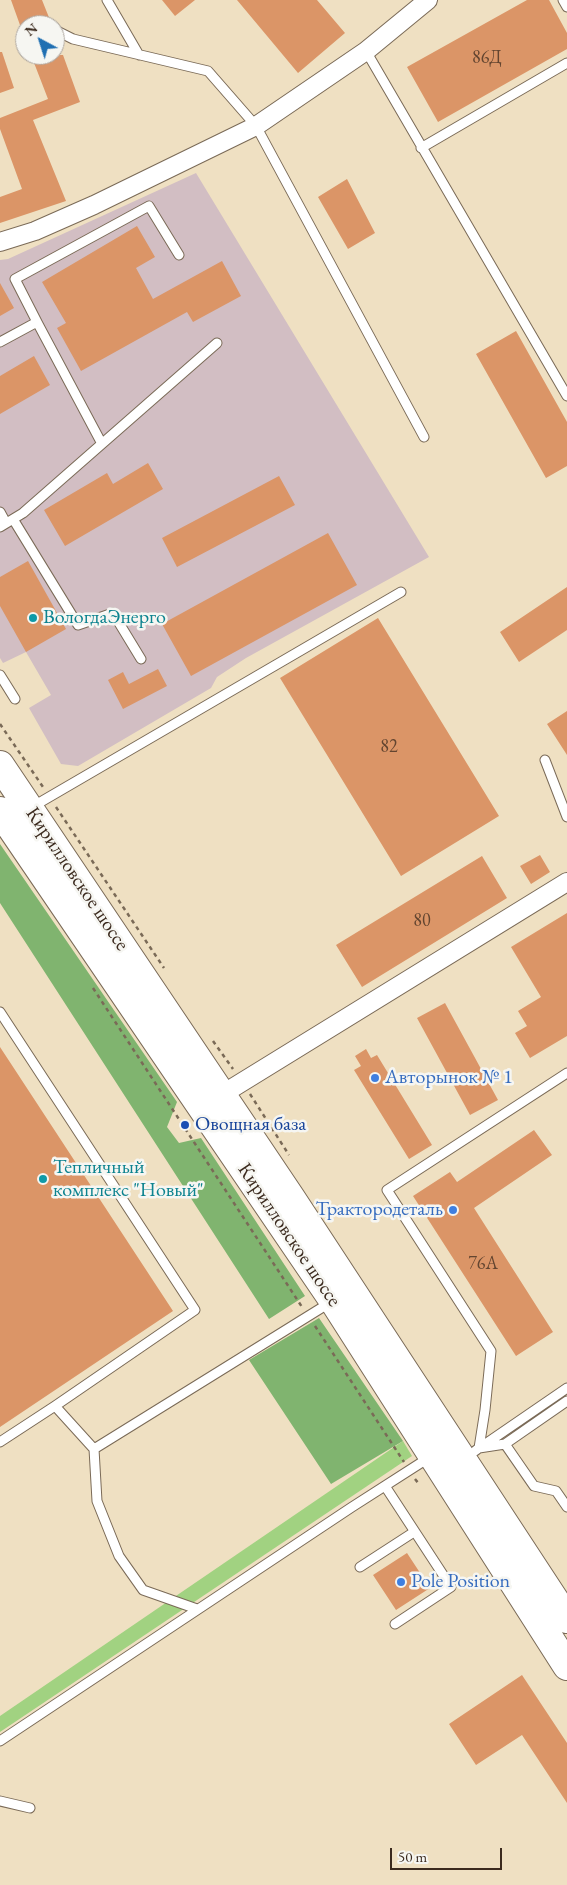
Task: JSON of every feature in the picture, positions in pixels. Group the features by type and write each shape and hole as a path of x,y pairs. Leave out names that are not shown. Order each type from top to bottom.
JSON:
{"main road":[{"name":"Кирилловское шоссе","path":"0,765 40,803 222,1094 452,1451 567,1619"},
{"name":"Кирилловское шоссе","path":"0,811 222,1094 333,1300 452,1451 567,1666"}],"street":[{"path":"0,242 35,231 94,205 256,126 366,51 428,0"},
{"path":"222,1094 567,882"}],"lane":[{"path":"107,0 139,55"},
{"path":"563,0 567,8"},
{"path":"65,36 73,40 208,71 256,126 424,436"},
{"path":"366,51 567,396"},
{"path":"421,148 567,63"},
{"path":"102,444 15,279 149,206 179,255"},
{"path":"0,342 37,322"},
{"path":"6,523 23,513 217,343"},
{"path":"0,512 78,625 113,613 141,659"},
{"path":"40,803 402,592"},
{"path":"0,675 15,699"},
{"path":"545,760 567,817"},
{"path":"0,1012 195,1310 0,1442"},
{"path":"452,1451 485,1410 491,1351 387,1190 567,1073"},
{"path":"94,1449 333,1300"},
{"path":"0,1741 410,1470 452,1451 567,1388"},
{"path":"452,1451 506,1444 567,1401"},
{"path":"55,1406 94,1449 97,1501 119,1556 143,1590 197,1609"},
{"path":"506,1444 534,1486 556,1491 567,1508"},
{"path":"385,1486 450,1588 394,1624"},
{"path":"360,1567 414,1532"},
{"path":"0,1801 30,1808"}],"path":[{"path":"0,724 40,803 169,975"},
{"path":"89,982 419,1484"},
{"path":"212,1040 222,1094"}],"shaded area":[{"name":"ВологдаЭнерго","path":"196,173 429,557 246,658 217,677 211,688 78,766 61,764 29,708 51,695 26,652 3,663 0,658 0,260 8,259"}],"green space":[{"path":"0,844 177,1102 167,1127 179,1143 201,1138 305,1296 269,1319 0,903"},
{"path":"319,1318 403,1441 331,1484 249,1360"},
{"path":"403,1441 412,1456 0,1732 0,1716"}],"building":[{"path":"11,0 42,0 48,15 16,15"},
{"path":"162,0 195,0 175,16"},
{"path":"237,0 317,0 345,33 298,73"},
{"path":"527,0 549,0 567,33 567,49 438,122 407,67"},
{"path":"0,52 2,52 14,88 0,93"},
{"path":"65,61 80,102 33,120 66,201 0,223 0,197 22,189 0,129 0,118 48,99 35,65 65,65"},
{"path":"347,179 375,233 348,249 318,197"},
{"path":"137,226 155,257 136,268 153,299 222,261 241,296 193,322 187,312 81,371 57,328 66,323 42,282"},
{"path":"0,283 14,308 0,316"},
{"path":"516,331 567,422 567,466 546,478 476,354"},
{"path":"34,356 50,385 0,414 0,376"},
{"path":"148,463 163,489 65,546 44,510 107,473 113,484"},
{"path":"279,476 295,505 177,567 162,538"},
{"path":"328,533 357,585 191,676 162,624"},
{"name":"ВологдаЭнерго","path":"28,561 66,629 26,652 0,606 0,577"},
{"path":"567,587 567,630 519,662 500,632"},
{"path":"378,618 499,816 401,876 280,678"},
{"path":"158,669 167,686 123,709 108,680 123,672 129,684"},
{"path":"567,711 567,755 547,724"},
{"path":"540,855 550,872 531,884 520,866"},
{"path":"482,856 507,898 362,987 336,945"},
{"path":"567,913 567,1036 530,1058 515,1033 527,1026 518,1011 541,997 511,947"},
{"path":"445,1003 498,1100 470,1115 417,1018"},
{"name":"Тепличный комплекс \"Новый\"","path":"0,1047 173,1311 0,1427"},
{"path":"366,1049 371,1058 377,1055 432,1145 409,1159 354,1070 361,1066 355,1056"},
{"path":"534,1130 552,1155 474,1208 553,1332 516,1356 413,1196 450,1172 457,1182"},
{"name":"Pole Position","path":"407,1553 430,1588 396,1610 373,1575"},
{"path":"522,1675 567,1743 567,1803 522,1735 476,1765 449,1724"}],"place":[{"name":"ВологдаЭнерго","path":"33,618"},
{"name":"Авторынок № 1","path":"375,1078"},
{"name":"Овощная база","path":"185,1125"},
{"name":"Тепличный комплекс \"Новый\"","path":"43,1179"},
{"name":"Трактородеталь","path":"453,1210"},
{"name":"Pole Position","path":"401,1582"}]}
